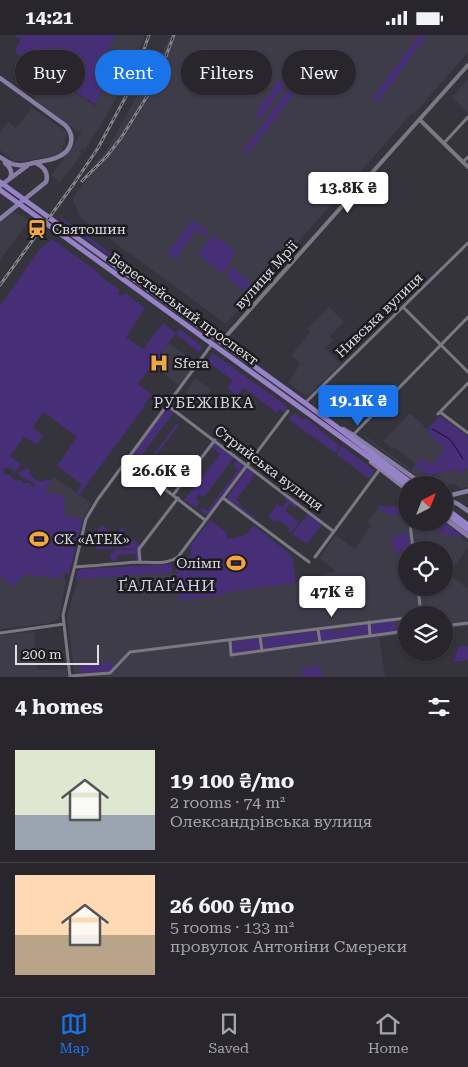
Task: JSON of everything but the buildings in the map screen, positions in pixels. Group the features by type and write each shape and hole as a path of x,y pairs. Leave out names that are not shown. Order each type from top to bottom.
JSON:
{"main road":[{"path":"0,78 65,125 71,133 72,140 66,152 52,159 28,165 13,165 0,158"},
{"path":"0,158 9,167 12,175 10,179"},
{"path":"0,219 46,182 46,172 41,165 35,163"},
{"path":"0,188 28,165"},
{"name":"Берестейський проспект","path":"0,182 25,204"},
{"name":"Берестейський проспект","path":"0,188 39,214 331,430 398,483"},
{"name":"Берестейський проспект","path":"56,227 221,342 402,476"},
{"name":"Берестейський проспект","path":"331,430 352,439 410,476"},
{"name":"Берестейський проспект","path":"352,439 398,477"},
{"path":"453,495 468,491"},
{"path":"453,501 468,511"},
{"path":"453,514 468,525"},
{"path":"453,519 468,530"},
{"path":"453,525 468,536"},
{"path":"460,530 468,530"}],"street":[{"name":"вулиця Мрії","path":"221,342 468,65"},
{"path":"444,143 468,117"},
{"path":"420,120 468,167"},
{"path":"463,162 468,157"},
{"name":"Нивська вулиця","path":"305,403 318,388 468,243"},
{"path":"403,307 468,372"},
{"path":"352,439 468,317"},
{"path":"213,343 98,499 86,519 63,615 70,676 110,673 130,652 398,619"},
{"path":"468,383 439,413 468,433"},
{"name":"Стрийська вулиця","path":"168,405 333,531"},
{"path":"75,567 164,562 178,557 288,411"},
{"path":"173,495 215,440"},
{"path":"127,460 205,520"},
{"path":"314,557 380,469"},
{"path":"140,562 139,549 178,498"},
{"path":"223,498 309,562"},
{"path":"369,622 370,635"},
{"path":"453,625 468,623"},
{"path":"0,633 64,624"},
{"path":"318,629 320,642"},
{"path":"230,640 231,655 398,632"},
{"path":"260,637 262,651"}],"shaded area":[{"path":"14,35 116,35 108,50 95,50 95,95 100,95 95,104 80,95 85,95 85,50 16,50 20,39"},
{"path":"116,35 145,35 139,50 108,50"},
{"path":"170,35 468,35 468,52 226,324 80,217 73,200 89,176 87,173 107,150 138,95 171,95 171,50 163,50"},
{"path":"419,35 427,35 379,101 378,99 374,101 373,97"},
{"path":"282,78 282,89 260,119 256,116 256,113 269,95 272,95 272,90"},
{"path":"468,79 468,113 452,97"},
{"path":"37,95 78,95 94,105 93,109 100,95 118,95 85,150 82,148 79,151 82,154 60,183 51,175 82,133 75,130 34,99"},
{"path":"284,95 293,95 249,153 243,151"},
{"path":"32,108 67,132 62,149 64,150 53,156 14,161 0,150 0,132 8,122 16,128"},
{"path":"11,211 29,221 0,260 0,220"},
{"path":"61,217 116,257 115,259 120,264 63,222"},
{"path":"192,220 208,231 206,236 195,229 193,231 195,232 177,257 180,262 167,253"},
{"path":"213,235 236,251 223,274 198,254"},
{"path":"52,239 120,290 118,293 122,296 125,293 145,308 126,337 143,349 163,323 176,333 138,384 152,395 79,495 76,493 82,485 57,466 77,437 43,412 33,427 43,436 42,438 36,444 24,437 10,456 21,464 15,473 10,468 5,468 3,470 4,474 10,475 15,481 21,480 23,483 30,483 34,487 35,484 19,475 19,472 28,468 30,474 37,481 46,479 50,481 51,483 45,491 48,495 56,493 64,497 64,515 83,519 69,574 59,571 59,574 66,579 24,574 13,587 0,575 0,306 39,250"},
{"path":"231,267 251,283 244,291 226,276"},
{"path":"329,307 344,322 330,336 333,340 325,348 341,364 311,393 304,395 288,382 300,363 291,355 310,333 307,329"},
{"path":"180,329 203,347 199,352 176,334"},
{"path":"169,343 196,364 180,386 152,364"},
{"path":"213,353 288,407 284,412 280,409 277,413 244,388 237,396 227,388 232,380 207,361"},
{"path":"195,378 211,389 200,405 185,393"},
{"path":"168,407 174,412 135,464 129,458"},
{"path":"294,413 302,419 306,418 340,446 335,453 291,421 289,418"},
{"path":"409,414 427,429 433,439 446,447 432,465 421,458 416,464 383,441"},
{"path":"440,416 468,436 468,469 465,470 465,474 462,475 461,470 444,471 429,476 414,466 421,458 432,465 445,447 433,439 427,429"},
{"path":"177,423 179,425 146,469 144,467"},
{"path":"364,435 412,470 414,466 429,476 417,476 363,437"},
{"path":"214,443 234,458 204,497 199,494 195,499 200,502 196,508 184,500 220,454 211,447"},
{"path":"342,446 375,471 369,479 336,454"},
{"path":"237,460 245,466 207,516 200,510 202,508 207,511 238,470 233,465"},
{"path":"248,468 255,474 236,500 256,520 226,499"},
{"path":"466,470 468,470 468,487 461,489 453,484 453,476 432,476 445,471 461,471 462,475 465,475"},
{"path":"54,477 91,503 83,519 63,518 37,495"},
{"path":"286,497 298,505 295,508 290,504 285,511 299,522 291,533 287,531 289,528 278,520 275,522 268,517 277,504 282,507 287,501 284,499"},
{"path":"375,506 398,507 398,514 389,515"},
{"path":"385,507 398,507 398,531 451,531 468,543 468,547 453,568 453,541 398,541 398,596 453,596 453,577 468,589 468,626 453,628 453,606 398,606 398,635 379,638 385,677 75,677 67,618 75,586 77,586 77,579 176,572 179,600 296,583 297,581 336,571 320,558 335,535 355,549 371,526 367,523 378,508 383,512"},
{"path":"308,514 322,525 307,544 292,534"},
{"name":"Олімп","path":"210,520 227,533 227,539 246,535 253,525 289,553 293,559 296,583 226,592 224,595 179,601 176,566 184,557 191,556 190,546"},
{"path":"103,525 110,533 107,537 111,541 121,528 125,530 111,549 95,549 98,528"},
{"path":"453,529 464,537 455,537 446,535 440,531 453,531"},
{"path":"408,531 410,541 398,541 398,553 395,553 392,536 405,534"},
{"path":"127,535 141,545 138,549 113,548 118,544 124,547 128,542 124,539"},
{"path":"115,550 138,550 139,561 136,561 136,554 117,555 117,561 111,561 110,555"},
{"path":"21,558 65,573 64,579 66,580 60,614 57,620 50,623 0,629 0,565"},
{"path":"172,564 172,573 76,578 78,571 81,569"},
{"path":"395,621 397,631 372,634 370,623"},
{"path":"368,624 369,634 321,641 320,630 332,629 333,632 349,630 349,626"},
{"path":"317,631 318,641 264,649 262,638"},
{"path":"34,632 37,670 67,669 68,677 0,677 0,635"},
{"path":"259,638 260,650 232,654 231,642"},
{"path":"468,646 468,660 454,662 458,647"},
{"path":"112,662 113,668 110,671 79,673 79,666"},
{"path":"320,665 322,677 303,677 303,668"}],"waterway":[{"path":"432,429 448,438 463,459"}],"railway":[{"path":"0,285 98,148 132,84 149,35"},
{"path":"82,181 107,156 121,138 156,82 174,35"}],"place":[{"name":"Святошин","path":"37,229"},
{"name":"Sfera","path":"159,363"},
{"name":"СК «АТЕК»","path":"39,539"},
{"name":"Олімп","path":"236,563"}],"district":[{"name":"РУБЕЖІВКА","path":"204,403"},
{"name":"ҐАЛАҐАНИ","path":"167,585"}]}
